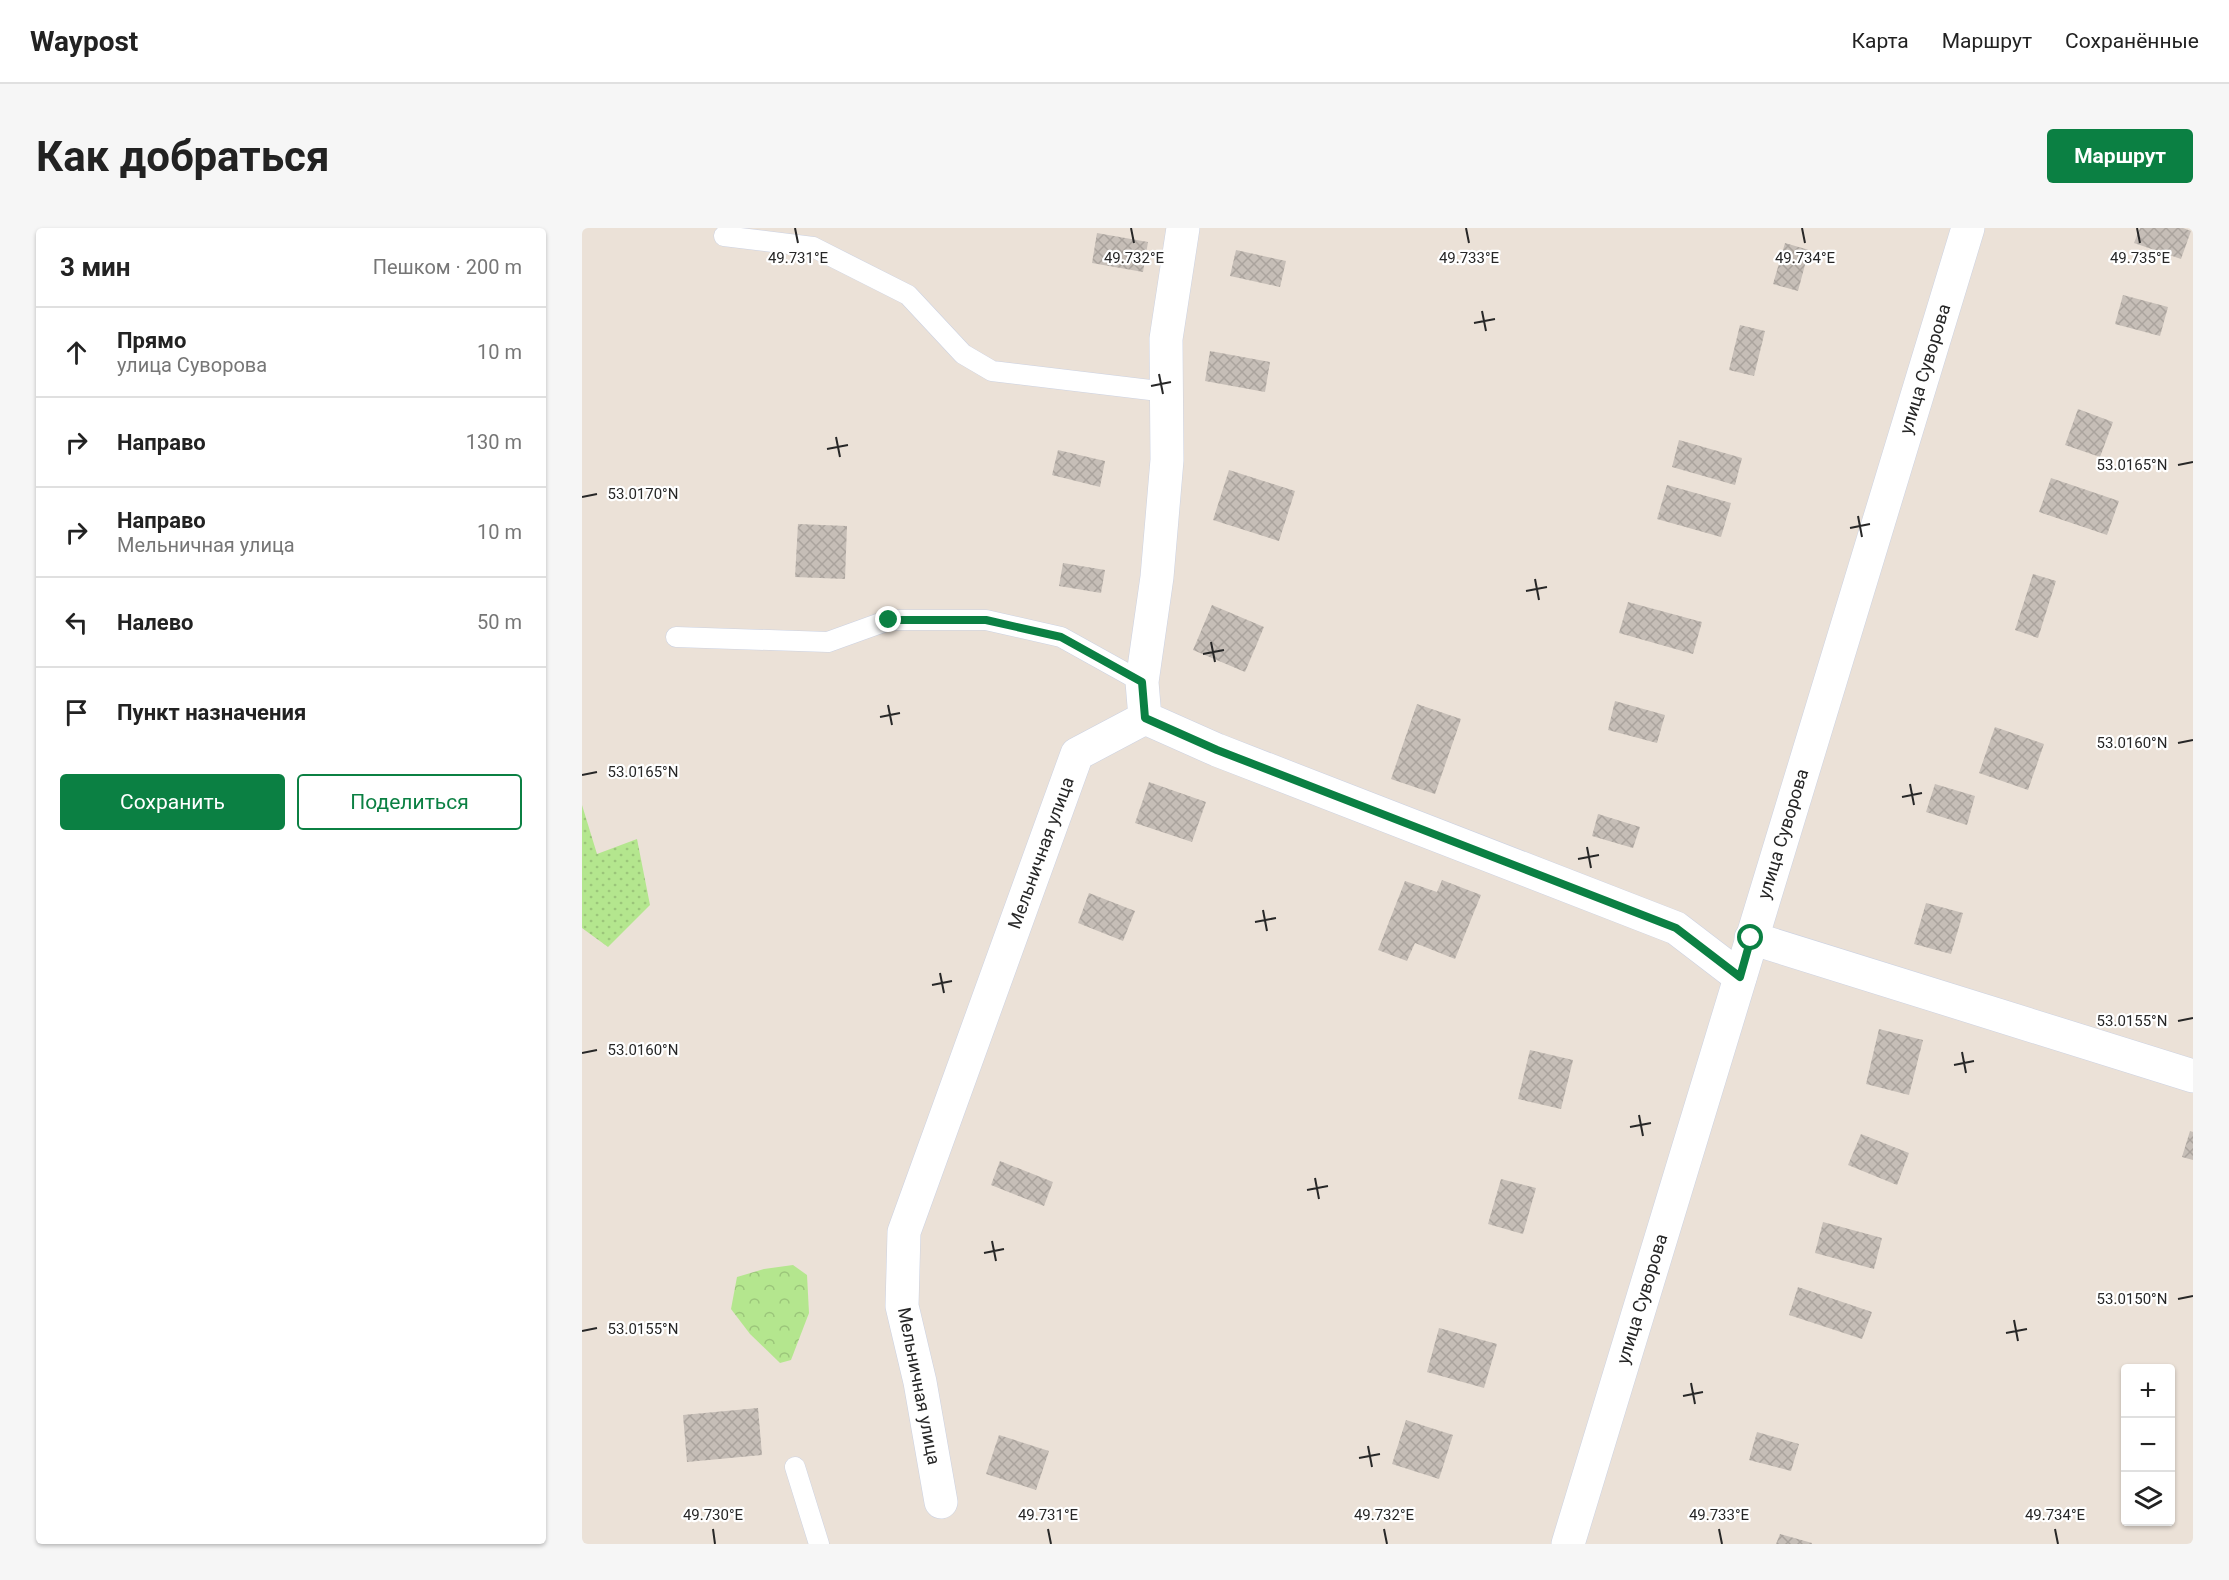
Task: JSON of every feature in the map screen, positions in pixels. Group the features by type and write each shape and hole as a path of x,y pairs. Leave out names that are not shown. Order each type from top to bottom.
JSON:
{"street":[{"path":"1183,228 1166,339 1167,460 1157,577 1142,682 1145,718 1217,750 1676,928 1740,977"},
{"name":"улица Суворова","path":"1568,1544 1968,228"},
{"name":"Мельничная улица","path":"941,1502 920,1382 902,1306 904,1232 1077,754 1145,718"},
{"path":"1751,938 2193,1076"}],"lane":[{"path":"724,236 813,247 908,295 963,354 992,371 1167,392"},
{"path":"676,637 828,642 889,620 986,620 1061,637 1142,682"},
{"path":"795,1467 819,1544"}],"green space":[{"path":"582,805 597,854 637,839 650,905 608,947 582,928"},
{"path":"793,1265 807,1275 809,1313 791,1360 780,1363 750,1334 731,1309 737,1277 764,1269"}],"building":[{"path":"2140,228 2183,228 2191,231 2181,259 2134,243"},
{"path":"1097,233 1148,242 1143,272 1092,263"},
{"path":"1785,243 1809,250 1798,291 1773,284"},
{"path":"1236,250 1286,261 1280,287 1230,276"},
{"path":"2123,295 2168,307 2160,336 2115,324"},
{"path":"1740,325 1765,331 1754,376 1729,370"},
{"path":"1210,351 1270,362 1265,392 1205,381"},
{"path":"2078,409 2113,422 2100,457 2065,445"},
{"path":"1679,440 1742,458 1735,485 1672,467"},
{"path":"1058,450 1105,461 1100,487 1052,475"},
{"path":"1229,470 1295,491 1279,541 1213,520"},
{"path":"2051,478 2119,501 2107,535 2039,512"},
{"path":"1667,485 1731,503 1721,537 1657,519"},
{"path":"798,524 847,526 845,579 795,577"},
{"path":"1063,563 1105,570 1101,593 1059,586"},
{"path":"2033,574 2056,581 2038,638 2015,630"},
{"path":"1628,602 1702,622 1693,654 1619,633"},
{"path":"1212,605 1264,627 1245,672 1193,650"},
{"path":"1615,701 1665,715 1657,743 1608,730"},
{"path":"1417,704 1461,719 1435,794 1391,779"},
{"path":"1995,727 2044,744 2028,790 1979,773"},
{"path":"1149,782 1206,802 1192,842 1135,823"},
{"path":"1935,784 1975,796 1967,825 1926,812"},
{"path":"1598,814 1640,827 1633,848 1592,836"},
{"path":"1442,880 1481,895 1455,959 1415,943 1407,961 1378,950 1405,881 1437,892"},
{"path":"1089,893 1135,911 1123,941 1078,923"},
{"path":"1926,903 1963,913 1951,954 1914,944"},
{"path":"1879,1029 1923,1040 1909,1095 1866,1084"},
{"path":"1530,1050 1573,1060 1561,1109 1518,1099"},
{"path":"2190,1131 2193,1132 2193,1160 2182,1157"},
{"path":"1861,1134 1909,1153 1897,1185 1848,1165"},
{"path":"1000,1161 1053,1182 1044,1206 991,1185"},
{"path":"1501,1179 1536,1188 1523,1234 1488,1224"},
{"path":"1823,1222 1882,1238 1874,1269 1815,1253"},
{"path":"1798,1287 1872,1312 1862,1339 1789,1315"},
{"path":"1439,1328 1497,1344 1484,1388 1427,1372"},
{"path":"758,1408 762,1455 687,1462 683,1415"},
{"path":"1406,1420 1453,1435 1439,1479 1392,1464"},
{"path":"1757,1432 1799,1444 1791,1471 1749,1460"},
{"path":"999,1435 1049,1451 1036,1490 986,1474"},
{"path":"1780,1534 1812,1543 1812,1544 1776,1544"}],"route":[{"path":"889,620 986,620 1061,637 1142,682 1145,718 1217,750 1676,928 1740,977 1751,938"}]}
